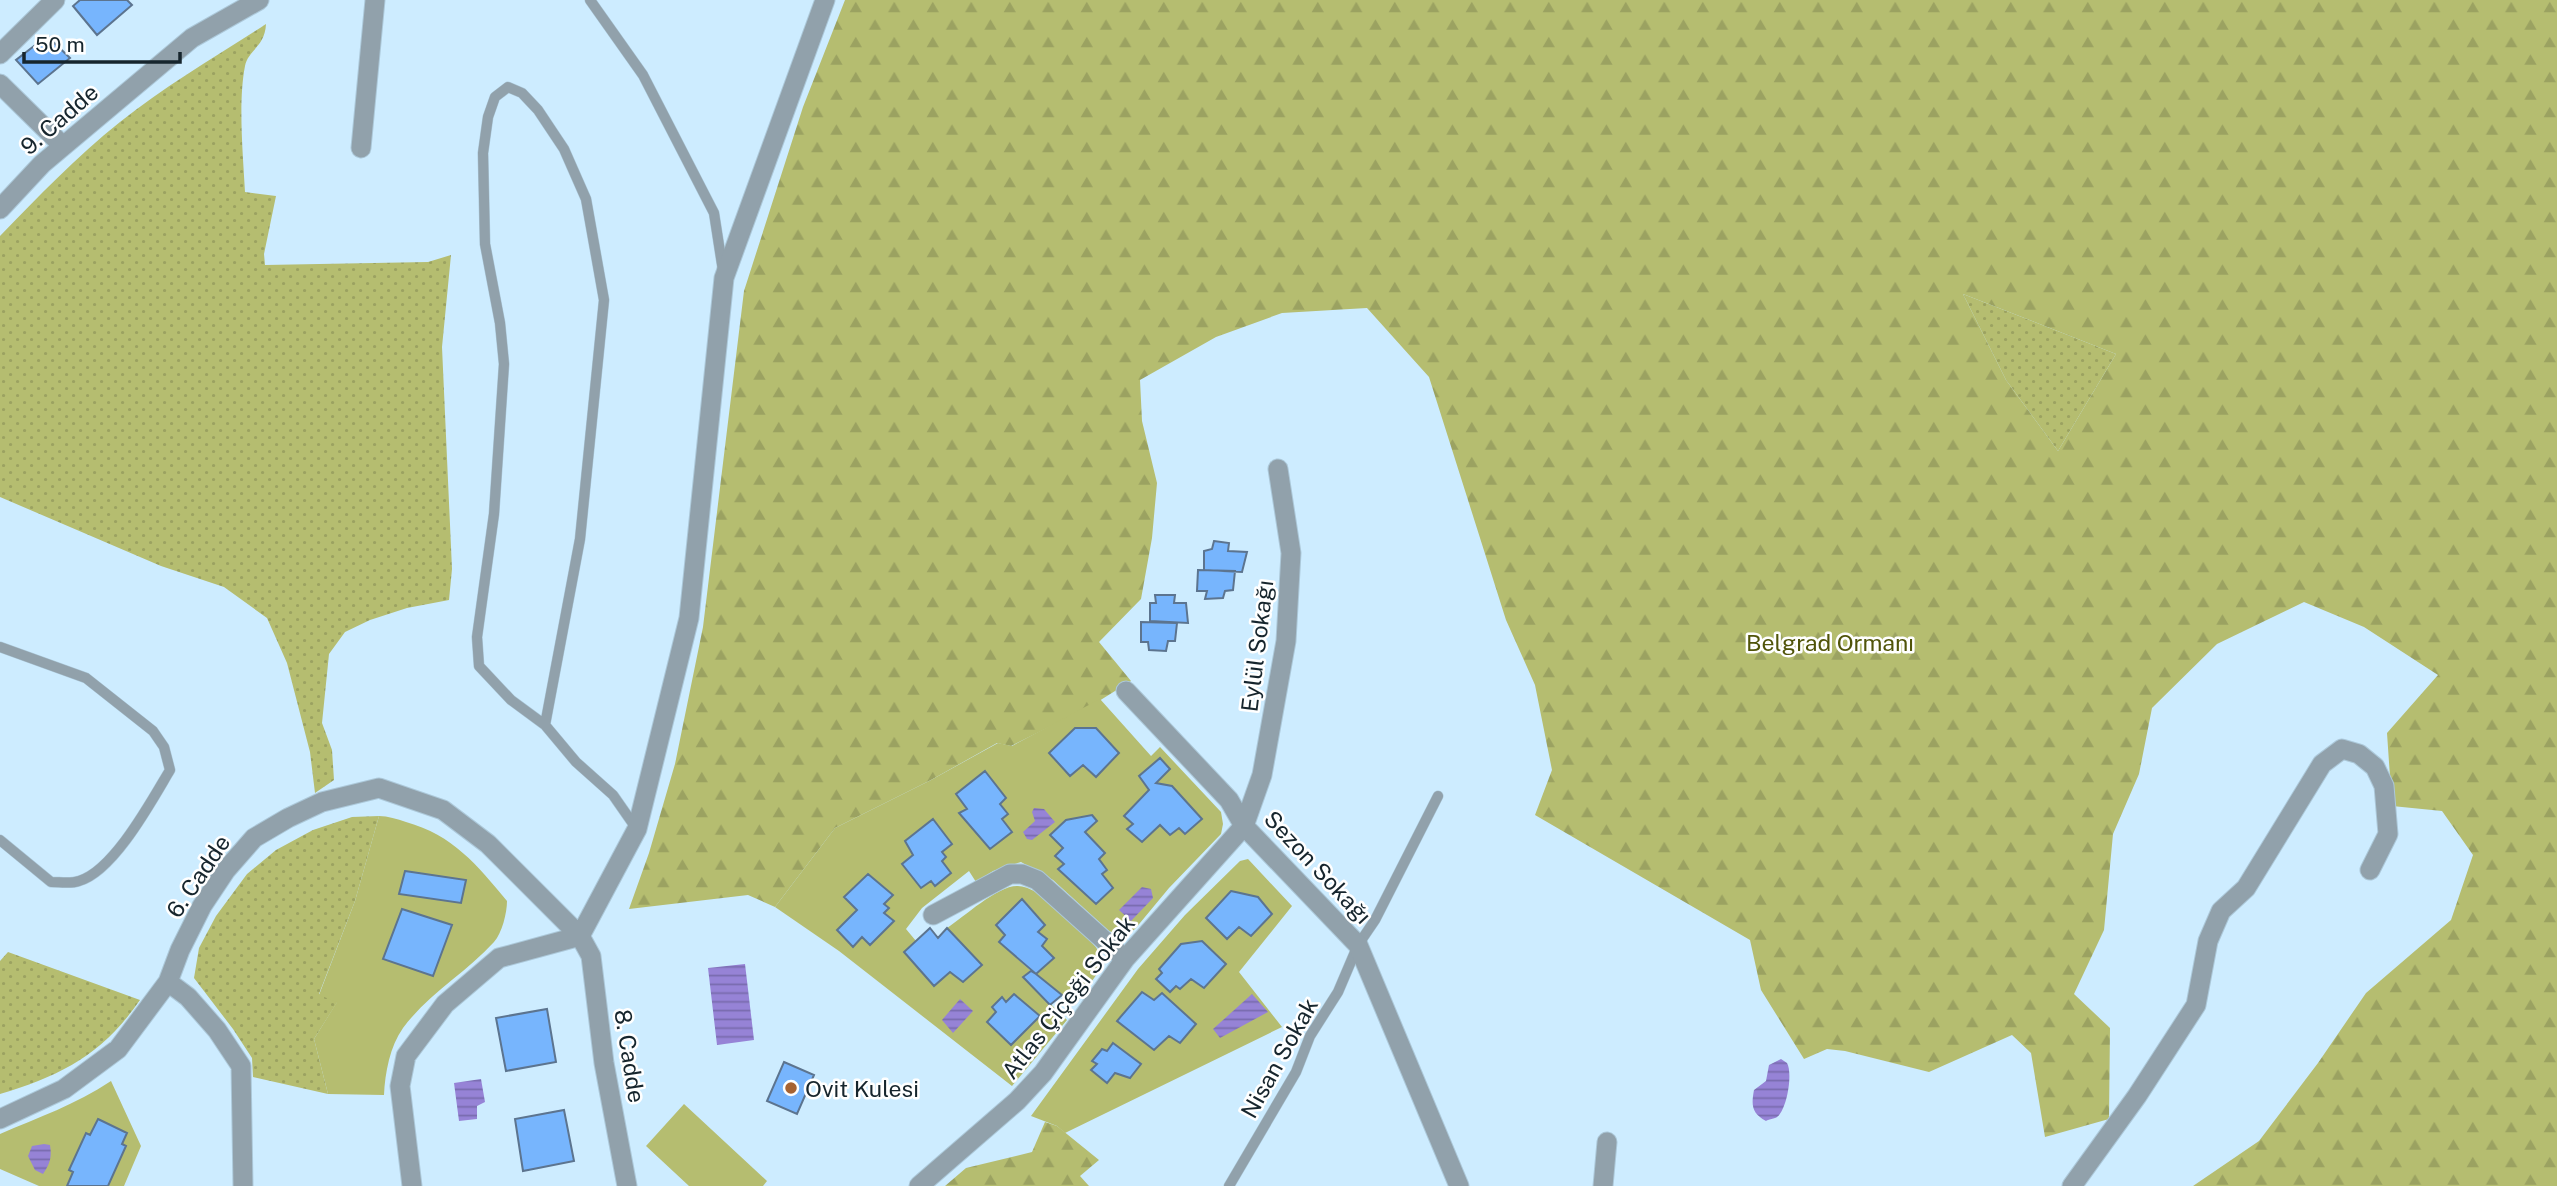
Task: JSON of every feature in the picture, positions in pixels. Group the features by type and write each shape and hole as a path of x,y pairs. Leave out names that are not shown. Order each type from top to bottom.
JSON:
{"street":[{"path":"0,54 55,0"},
{"name":"9. Cadde","path":"0,209 63,146 192,38 259,0"},
{"path":"361,148 375,0"},
{"path":"412,1186 400,1086 406,1056 445,1004 499,958 580,936 637,829 689,618 724,278 825,0"},
{"path":"0,84 63,146"},
{"name":"Eylül Sokağı","path":"1244,826 1262,775 1286,641 1292,552 1278,469"},
{"name":"Sezon Sokağı","path":"1126,691 1229,800 1244,826 1358,945 1459,1186"},
{"path":"2072,1186 2137,1096 2196,1005 2208,941 2221,911 2246,888 2322,764 2342,749 2359,754 2375,767 2384,786 2388,834 2370,870"},
{"name":"6. Cadde","path":"0,1119 64,1088 118,1049 168,982 180,950 202,906 226,870 254,838 322,802 379,788 443,810 488,844 580,936"},
{"name":"Atlas Çiçeği Sokak","path":"919,1186 1017,1101 1043,1073 1125,959 1244,826"},
{"path":"933,915 1010,874 1022,874 1037,880 1125,959"},
{"name":"8. Cadde","path":"580,936 591,956 604,1063 627,1186"},
{"path":"168,982 188,997 202,1013 241,1066 243,1186"},
{"path":"1603,1186 1606,1142"}],"lane":[{"path":"590,0 643,75 714,213 724,278"},
{"path":"545,725 580,539 604,300 586,200 564,149 538,110 522,93 508,87 495,97 488,117 483,153 485,244 500,323 504,364 494,514 477,637 479,666 511,700 545,725 576,762 613,795 637,829"},
{"path":"0,647 86,678 153,731 164,747 170,770 138,825 100,869 79,881 51,882 0,840"},
{"name":"Nisan Sokak","path":"1228,1186 1296,1072 1310,1036 1338,992 1358,945 1376,920 1438,796"}],"green space":[{"name":"Belgrad Ormanı","path":"845,0 2557,0 2557,1186 2193,1186 2259,1141 2318,1063 2366,993 2451,920 2473,855 2442,811 2392,806 2387,733 2438,675 2364,627 2304,602 2217,644 2152,708 2139,774 2113,834 2104,930 2074,994 2110,1028 2109,1119 2045,1137 2031,1053 2012,1035 1929,1072 1827,1049 1804,1059 1761,990 1750,940 1535,815 1552,770 1535,685 1506,620 1429,377 1367,308 1282,313 1216,337 1140,380 1142,421 1157,483 1152,538 1141,599 1099,642 1131,681 1091,706 1011,746 997,743 835,828 775,907 748,895 629,909 649,853 675,764 703,627 744,291 803,107","holes":["1963,294 2116,354 2058,451 2006,380"]},
{"path":"266,24 263,38 245,66 241,112 245,192 276,196 264,254 265,265 428,262 451,255 442,347 452,569 449,600 407,608 370,620 345,632 329,654 322,723 332,750 334,780 315,793 310,752 287,663 267,618 224,587 161,566 0,497 0,236 73,163 120,122"},
{"path":"1963,294 2116,354 2058,451 2006,380"},
{"path":"1100,699 1151,756 1160,747 1221,812 1221,834 1169,888 1135,929 1124,937 1109,931 1053,880 1021,862 993,871 976,882 969,871 922,908 906,929 916,941 904,952 950,972 963,982 981,965 947,928 991,896 1009,887 1026,888 1048,900 1080,928 1099,952 1104,964 1075,1005 1036,974 1054,958 1042,946 1047,939 1038,932 1045,924 1023,899 996,925 1005,935 999,942 1031,971 1023,977 1067,1020 1012,1086 839,951 775,907 835,828 998,743 1012,746"},
{"path":"379,816 355,901 319,994 338,1001 314,1039 328,1094 253,1077 252,1058 194,978 199,948 216,916 247,874 276,850 313,830 352,817"},
{"path":"379,816 423,828 451,843 507,901 506,911 502,928 494,942 424,1004 403,1028 389,1060 384,1095 328,1094 314,1039 337,1002 319,995 355,901"},
{"path":"1248,859 1292,906 1239,972 1282,1027 1065,1133 1057,1126 1031,1116 1138,969 1185,915 1240,861"},
{"path":"8,952 140,1000 126,1019 96,1049 61,1071 0,1094 0,961"},
{"path":"111,1081 141,1146 124,1186 39,1186 0,1169 0,1134 70,1104"},
{"path":"684,1104 767,1181 763,1186 689,1186 646,1146"},
{"path":"1045,1122 1057,1126 1099,1160 1080,1176 1089,1186 945,1186 966,1168 1032,1152"}],"shaded area":[{"path":"1034,808 1044,809 1055,822 1032,840 1027,839 1023,832 1035,821 1032,812"},
{"path":"1142,887 1151,889 1153,898 1131,921 1119,910"},
{"path":"745,964 754,1040 717,1045 708,968"},
{"path":"1252,994 1268,1012 1220,1038 1213,1029"},
{"path":"960,999 973,1011 953,1033 942,1020"},
{"path":"1781,1059 1789,1068 1786,1099 1781,1113 1766,1121 1754,1108 1754,1090 1766,1081 1769,1065"},
{"path":"481,1079 485,1102 477,1106 477,1119 459,1121 454,1083"},
{"path":"50,1145 51,1153 43,1174 35,1170 28,1156 32,1146"}],"building":[{"path":"80,0 127,0 132,5 97,35 73,6"},
{"path":"47,36 70,58 38,84 16,60"},
{"path":"1214,541 1229,543 1228,551 1247,552 1242,572 1204,570 1204,551 1212,549"},
{"path":"1198,570 1235,571 1233,590 1225,591 1223,598 1205,599 1207,591 1197,591"},
{"path":"1155,595 1175,595 1174,603 1186,603 1188,623 1150,621 1150,603 1156,603"},
{"path":"1141,622 1177,623 1175,641 1168,641 1166,651 1149,650 1148,642 1141,642"},
{"path":"1075,728 1096,728 1119,753 1096,777 1083,765 1070,776 1049,753"},
{"path":"1160,758 1170,769 1156,783 1172,786 1202,819 1185,834 1179,828 1170,835 1160,825 1142,842 1127,829 1133,824 1124,816 1149,790 1139,776"},
{"path":"985,771 1006,798 1000,804 1008,814 1002,819 1012,832 990,849 959,813 967,809 956,794"},
{"path":"1092,815 1097,821 1085,832 1105,853 1099,859 1107,870 1102,874 1113,888 1096,904 1058,869 1064,864 1055,856 1063,848 1050,835 1066,820"},
{"path":"933,819 952,844 942,852 946,857 942,861 951,873 935,886 931,881 921,888 902,864 913,855 905,841"},
{"path":"405,871 466,880 461,903 399,894"},
{"path":"868,874 893,895 884,904 889,908 884,913 894,921 870,945 862,937 853,947 837,930 857,910 844,897"},
{"path":"1231,891 1258,897 1272,914 1251,936 1239,927 1227,939 1206,918"},
{"path":"1022,899 1045,925 1038,932 1047,939 1042,946 1054,958 1036,974 999,942 1005,935 996,925"},
{"path":"402,909 452,925 433,976 383,959"},
{"path":"930,928 938,938 947,928 982,965 963,982 950,972 934,986 904,952"},
{"path":"1202,941 1226,964 1204,988 1191,979 1180,989 1176,986 1170,992 1156,979 1162,973 1159,969 1181,944"},
{"path":"1031,971 1062,995 1050,1005 1023,977"},
{"path":"1142,992 1154,1000 1162,993 1196,1024 1180,1043 1169,1036 1154,1050 1117,1021"},
{"path":"1014,994 1040,1016 1011,1045 987,1022 996,1012 992,1007 1002,997 1006,1002"},
{"path":"547,1009 556,1062 506,1071 496,1018"},
{"path":"1113,1043 1141,1064 1130,1078 1115,1073 1107,1083 1091,1070 1097,1064 1092,1061 1102,1049 1107,1051"},
{"name":"Ovit Kulesi","path":"784,1062 814,1075 797,1114 767,1101"},
{"path":"564,1110 574,1161 523,1171 515,1119"},
{"path":"98,1119 127,1133 122,1144 126,1146 108,1186 67,1186 73,1172 69,1170 86,1133 90,1135"}],"place":[{"name":"Ovit Kulesi","path":"791,1088"}]}
